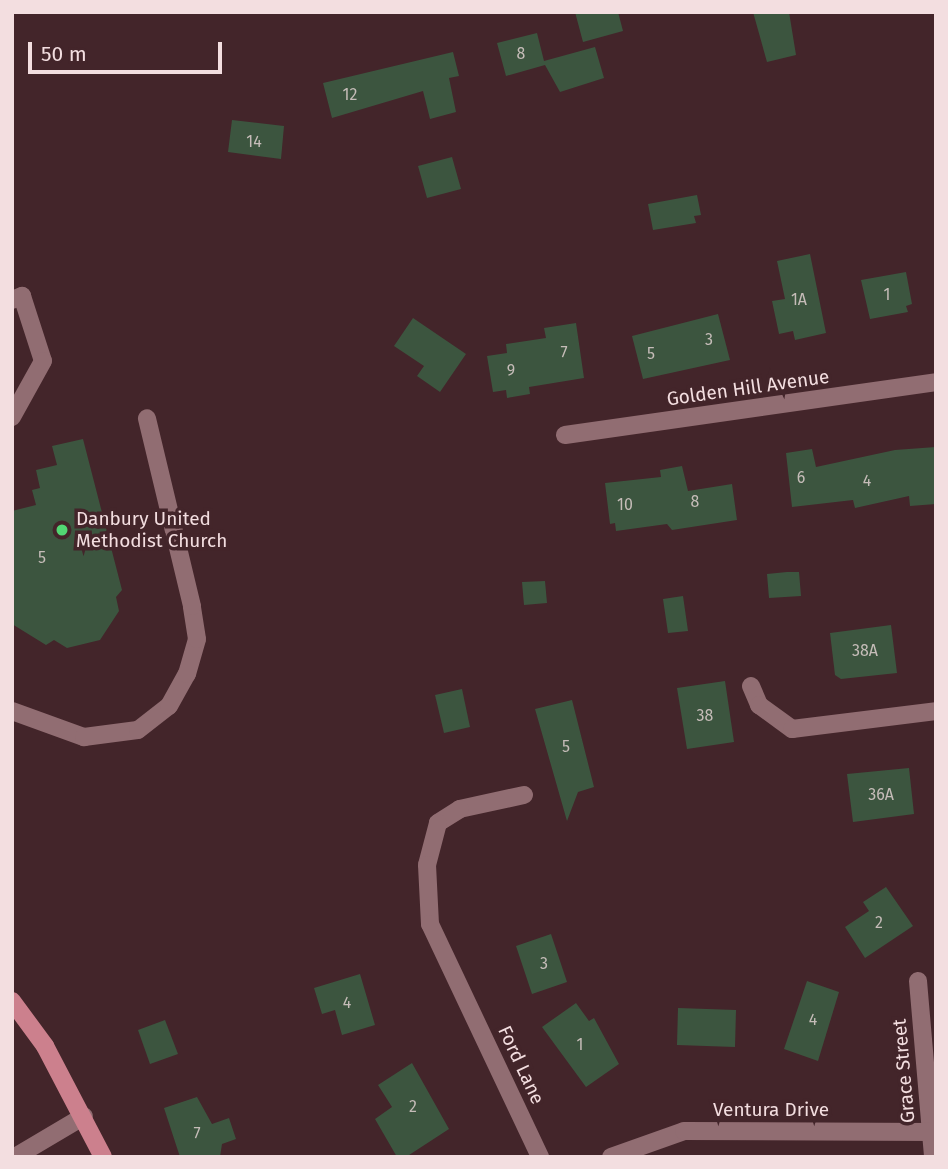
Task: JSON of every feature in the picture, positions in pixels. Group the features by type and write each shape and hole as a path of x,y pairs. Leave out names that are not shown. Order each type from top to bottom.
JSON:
{"main road":[{"path":"12,1001 45,1046 84,1116 103,1157"}],"street":[{"path":"12,300 22,296 43,362 12,417"},
{"name":"Golden Hill Avenue","path":"565,435 936,382"},
{"path":"12,711 84,737 138,730 169,706 187,674 197,639 192,606 147,418"},
{"path":"751,686 759,705 792,729 936,711"},
{"name":"Ford Lane","path":"524,795 460,809 438,823 427,865 430,923 540,1157"},
{"name":"Grace Street","path":"918,981 933,1132 933,1157"},
{"path":"15,1157 84,1116"},
{"name":"Ventura Drive","path":"611,1157 684,1131 933,1132"}],"building":[{"path":"575,12 618,12 623,31 583,42"},
{"path":"753,12 789,12 796,55 767,62"},
{"path":"537,33 544,61 595,47 604,78 560,92 545,65 506,76 497,43"},
{"path":"453,52 459,76 449,78 456,112 430,119 423,91 332,118 323,83"},
{"path":"232,120 284,126 281,159 228,152"},
{"path":"452,157 461,189 427,198 418,166"},
{"path":"697,195 701,215 694,216 696,223 653,230 648,204"},
{"path":"810,254 826,333 795,340 793,331 779,334 772,301 785,299 777,261"},
{"path":"906,272 912,304 906,306 908,312 870,319 861,280"},
{"path":"718,314 730,360 643,379 632,336"},
{"path":"413,318 466,354 440,392 417,376 424,366 394,346"},
{"path":"576,323 584,378 529,387 530,394 507,398 506,390 493,392 487,356 507,353 506,344 546,338 544,328"},
{"path":"83,439 122,590 116,597 119,611 100,640 67,648 54,640 46,645 12,624 12,511 36,505 32,490 40,488 36,470 57,465 52,446"},
{"path":"936,447 936,504 910,506 909,496 855,508 853,500 792,507 786,453 812,449 816,467 895,450"},
{"path":"682,466 688,491 732,484 737,520 672,530 667,524 616,531 615,523 610,524 605,483 661,477 660,470"},
{"path":"799,572 801,596 769,598 767,574"},
{"path":"545,581 547,603 524,605 522,582"},
{"path":"683,596 688,631 668,633 663,599"},
{"path":"891,625 897,673 841,679 835,675 830,633"},
{"path":"725,681 734,742 687,749 677,688"},
{"path":"462,689 470,727 444,733 435,695"},
{"path":"572,700 594,787 578,792 567,821 535,709"},
{"path":"909,768 914,814 853,822 847,774"},
{"path":"886,887 913,926 865,958 845,927 869,911 863,902"},
{"path":"551,934 567,982 532,994 516,946"},
{"path":"360,974 375,1025 342,1035 335,1010 322,1014 314,988"},
{"path":"807,981 839,992 818,1061 784,1049"},
{"path":"576,1003 589,1021 594,1018 619,1064 586,1087 542,1027"},
{"path":"678,1008 736,1010 735,1047 677,1045"},
{"path":"165,1020 178,1054 150,1064 138,1030"},
{"path":"412,1063 449,1129 406,1157 397,1157 375,1119 392,1107 378,1085"},
{"path":"197,1097 212,1124 229,1118 236,1139 222,1144 220,1157 180,1157 164,1108"}],"place":[{"name":"Danbury United Methodist Church","path":"62,530"}]}
